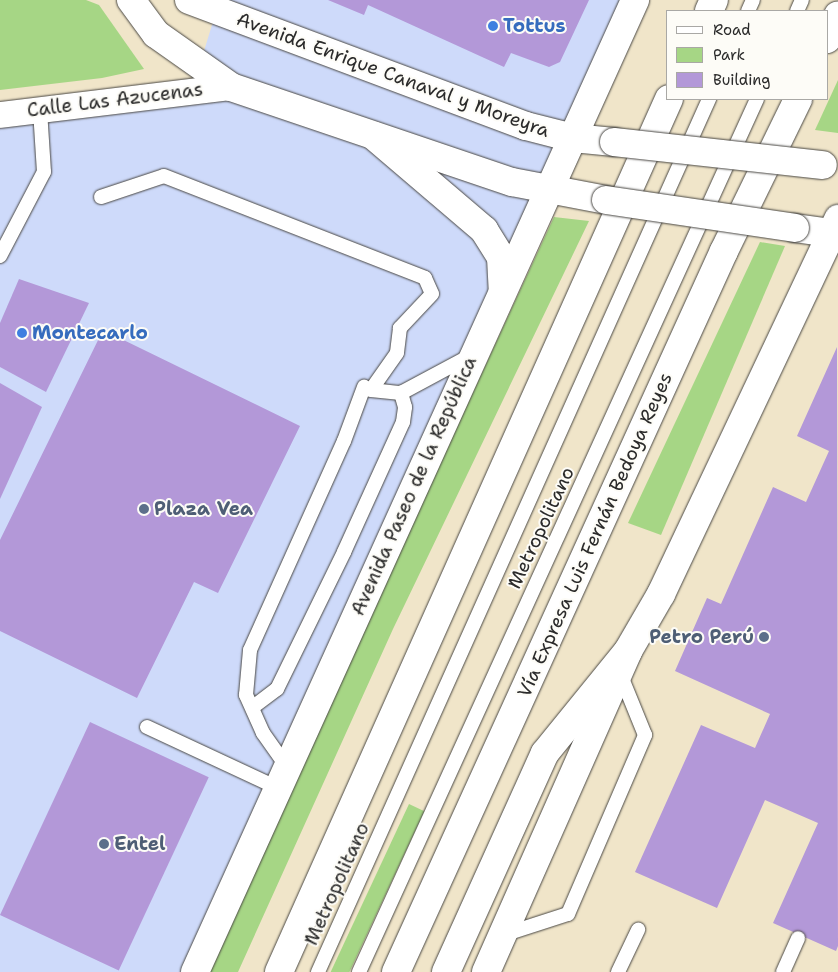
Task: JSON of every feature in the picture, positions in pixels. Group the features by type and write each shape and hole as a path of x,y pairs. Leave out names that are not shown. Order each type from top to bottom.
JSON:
{"main road":[{"path":"131,0 156,34 231,87 512,182 549,191 795,228 836,228 661,594 623,661 486,972"},
{"name":"Avenida Enrique Canaval y Moreyra","path":"189,0 216,3 526,126 573,138 831,166"},
{"name":"Avenida Paseo de la República","path":"195,972 635,0"},
{"path":"828,37 838,15"},
{"path":"279,972 670,100"},
{"name":"Vía Expresa Luis Fernán Bedoya Reyes","path":"396,972 724,251 798,100"},
{"path":"374,136 484,230 500,257 503,290"},
{"path":"446,972 544,753 623,661"}],"street":[{"name":"Calle Las Azucenas","path":"0,115 231,87"}],"lane":[{"name":"Metropolitano","path":"318,972 708,100"},
{"name":"Metropolitano","path":"359,972 757,100"},
{"path":"0,256 44,172 40,110"},
{"path":"101,197 164,176 425,278 432,294 400,328 397,353 367,388 250,650 246,695 283,777"},
{"path":"367,388 401,393 474,354"},
{"path":"253,707 277,689 344,552 402,422 405,407 401,393"},
{"path":"503,935 568,914 645,735 623,661"},
{"path":"147,727 283,777"},
{"path":"618,972 638,930"},
{"path":"782,972 798,938"}],"shaded area":[{"path":"185,0 636,0 183,972 0,972 0,117 191,93 216,12"}],"green space":[{"path":"0,0 86,0 99,5 144,69 102,78 0,90"},
{"path":"838,80 838,133 815,130"},
{"path":"554,217 589,221 393,629 238,972 205,972"},
{"path":"760,242 785,246 661,535 628,523"},
{"path":"409,804 424,811 349,972 331,972"}],"building":[{"name":"Tottus","path":"328,0 589,0 560,62 549,67 511,53 504,67 368,5 364,15"},
{"path":"19,279 89,303 46,392 0,367 0,323"},
{"name":"Plaza Vea","path":"103,330 300,426 218,593 194,582 137,698 0,631 0,540"},
{"name":"Petro Perú","path":"837,347 838,946 836,951 773,923 818,823 765,800 717,908 635,872 701,725 755,748 770,714 675,671 707,598 721,604 773,487 806,502 829,451 797,436"},
{"path":"0,383 42,407 0,499"},
{"name":"Entel","path":"90,722 209,777 119,970 0,915"}],"place":[{"name":"Tottus","path":"493,26"},
{"name":"Montecarlo","path":"22,333"},
{"name":"Plaza Vea","path":"144,509"},
{"name":"Petro Perú","path":"764,637"},
{"name":"Entel","path":"104,844"}]}
